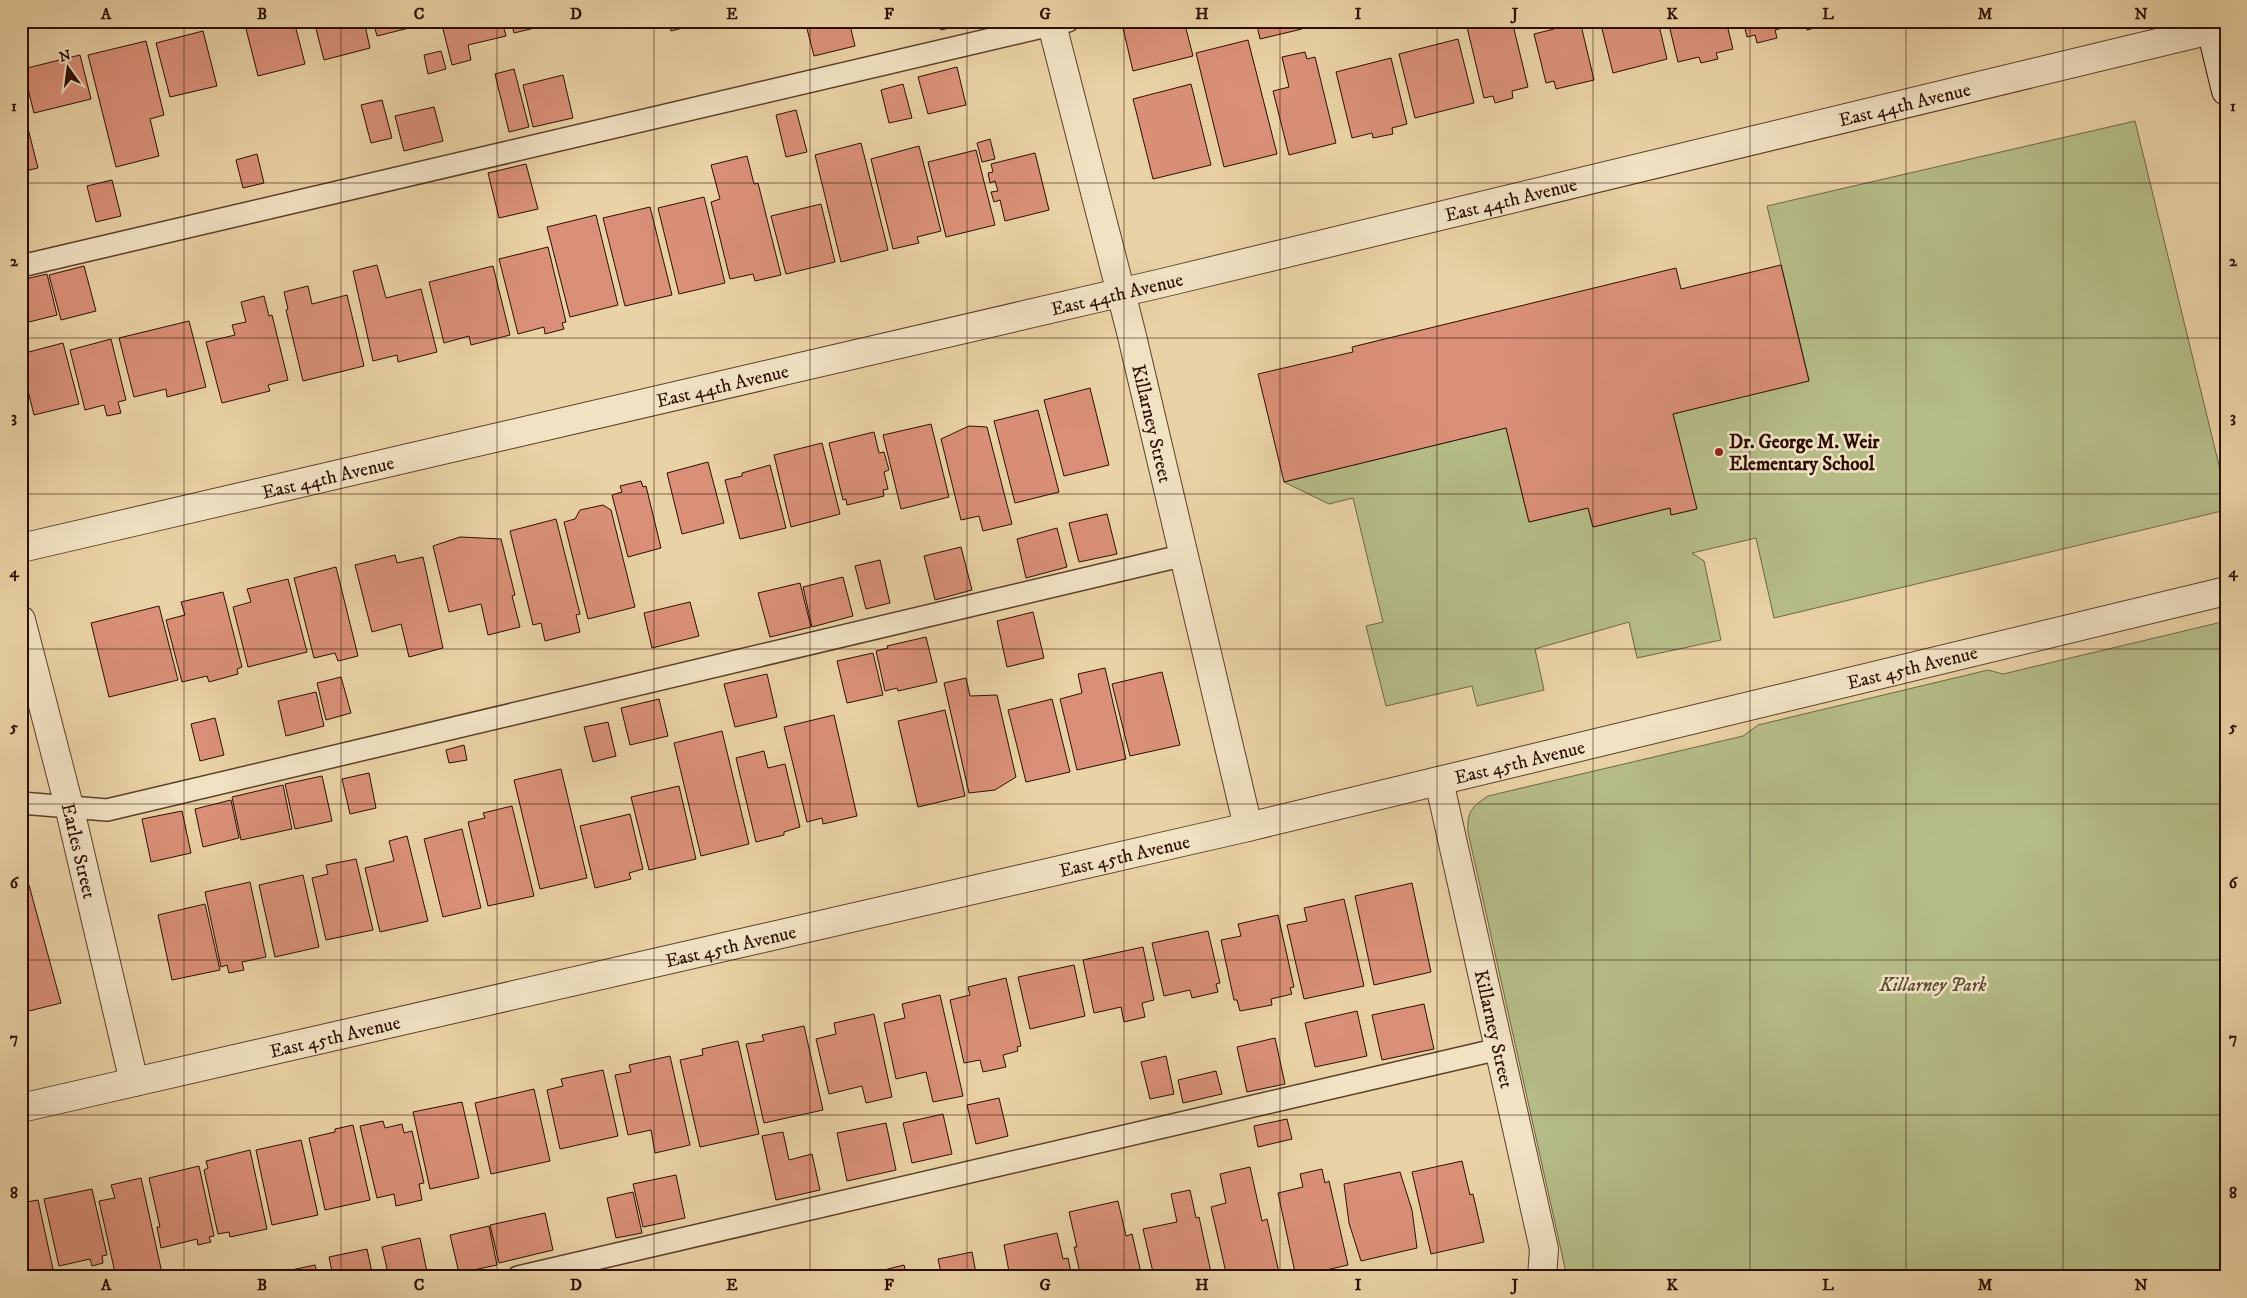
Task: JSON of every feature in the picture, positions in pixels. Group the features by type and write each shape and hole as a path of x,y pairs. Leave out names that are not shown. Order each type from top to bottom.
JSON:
{"street":[{"name":"Killarney Street","path":"1057,23 1185,555 1248,827"},
{"name":"East 44th Avenue","path":"21,548 1121,293 2210,26"},
{"path":"2210,26 2226,91"},
{"name":"East 45th Avenue","path":"21,1108 1248,827 2226,591"},
{"name":"Earles Street","path":"21,620 69,806 134,1082"},
{"name":"Killarney Street","path":"1439,781 1544,1249 1542,1277"}],"lane":[{"path":"21,266 1057,23"},
{"path":"21,803 107,810 1185,555"},
{"path":"518,1277 1499,1049"}],"green space":[{"path":"2135,121 2226,494 2226,510 1774,618 1756,538 1692,553 1704,561 1721,640 1637,658 1629,622 1535,649 1544,690 1477,706 1472,686 1386,706 1366,626 1383,622 1353,498 1329,504 1284,482 1506,428 1529,522 1588,508 1593,527 1670,508 1671,515 1696,509 1673,414 1809,380 1767,206"},
{"name":"Killarney Park","path":"2226,621 2226,1277 1567,1277 1468,832 1469,815 1478,803 1488,796 1743,736 1758,725 1988,670 2003,674"}],"building":[{"path":"244,21 294,21 305,64 258,76"},
{"path":"314,21 364,21 370,48 324,60"},
{"path":"373,21 433,21 433,22 377,36"},
{"path":"441,21 502,21 506,36 468,45 471,60 452,65"},
{"path":"511,21 563,21 514,33"},
{"path":"669,21 699,21 699,24 671,31"},
{"path":"805,21 849,21 855,46 814,56"},
{"path":"939,21 967,21 967,24 941,30"},
{"path":"1148,21 1184,21 1193,56 1133,71 1123,28"},
{"path":"1256,21 1300,21 1302,29 1260,39"},
{"path":"1474,21 1512,21 1528,87 1512,91 1513,98 1495,103 1493,96 1484,98 1466,23"},
{"path":"1553,21 1580,21 1594,80 1556,89 1554,81 1546,83 1534,34 1554,29"},
{"path":"1600,21 1658,21 1667,59 1613,73"},
{"path":"1668,21 1726,21 1733,49 1716,53 1718,59 1701,63 1699,57 1678,62"},
{"path":"1743,21 1793,21 1794,25 1775,30 1777,38 1757,43 1755,35 1747,37"},
{"path":"1805,21 1841,21 1807,30"},
{"path":"203,31 217,86 170,97 156,43"},
{"path":"1458,39 1474,103 1415,118 1399,54"},
{"path":"1248,40 1277,154 1224,167 1196,53"},
{"path":"146,41 164,115 150,119 159,156 116,167 88,55"},
{"path":"441,51 446,69 428,74 424,55"},
{"path":"1305,52 1307,59 1315,57 1336,143 1289,155 1273,91 1289,87 1282,57"},
{"path":"80,55 91,99 34,113 23,69"},
{"path":"1391,58 1407,124 1392,128 1393,134 1373,138 1372,133 1352,138 1336,72"},
{"path":"957,67 966,105 928,114 918,77"},
{"path":"514,69 529,127 509,132 495,74"},
{"path":"563,75 573,118 533,127 523,85"},
{"path":"903,84 912,118 889,123 881,90"},
{"path":"1191,84 1211,165 1153,179 1133,99"},
{"path":"382,100 392,138 371,143 361,105"},
{"path":"21,101 38,168 21,172"},
{"path":"434,107 443,141 404,151 395,116"},
{"path":"796,110 807,152 786,157 776,115"},
{"path":"990,139 995,159 982,162 977,143"},
{"path":"861,143 888,250 841,262 815,155"},
{"path":"919,146 941,231 917,237 919,243 893,249 871,159"},
{"path":"976,150 995,225 946,237 928,162"},
{"path":"1035,153 1049,210 1005,221 1000,200 994,202 991,192 998,191 995,181 990,183 988,173 993,172 991,164"},
{"path":"257,154 264,183 243,188 236,160"},
{"path":"747,156 754,184 758,183 781,275 755,281 753,274 730,279 711,202 720,199 711,165"},
{"path":"526,164 538,209 499,218 488,173"},
{"path":"112,180 121,216 96,222 87,186"},
{"path":"704,197 725,283 679,294 658,208"},
{"path":"821,204 835,262 786,274 771,216"},
{"path":"650,207 672,295 625,306 603,218"},
{"path":"596,215 618,305 570,317 547,227"},
{"path":"548,247 566,322 562,323 564,329 545,334 544,327 518,334 499,259"},
{"path":"377,265 386,298 421,289 437,352 398,362 397,355 373,361 353,271"},
{"path":"1781,265 1809,381 1673,414 1697,509 1671,515 1670,508 1593,527 1588,508 1529,522 1506,428 1284,482 1258,374 1353,352 1352,347 1676,268 1681,289"},
{"path":"84,266 96,311 61,320 49,275"},
{"path":"493,266 510,335 471,345 469,336 444,343 429,282"},
{"path":"47,274 57,315 21,324 21,280"},
{"path":"308,286 312,304 347,295 364,366 303,381 286,310 288,309 284,292"},
{"path":"264,296 269,316 272,315 288,380 268,385 270,391 222,403 206,342 235,335 232,325 246,322 241,302"},
{"path":"189,321 206,387 167,397 166,389 134,397 119,338"},
{"path":"111,339 126,400 118,402 121,413 107,416 104,405 85,410 70,350"},
{"path":"63,343 79,404 34,415 21,363 21,354"},
{"path":"1090,388 1109,465 1064,476 1044,400"},
{"path":"1038,410 1059,492 1015,503 994,421"},
{"path":"931,424 949,497 901,509 883,435"},
{"path":"969,426 987,427 1012,524 983,531 979,516 961,520 941,439"},
{"path":"874,432 879,453 884,452 889,470 884,472 888,489 883,490 884,496 847,505 846,499 843,500 829,443"},
{"path":"822,443 840,514 791,527 774,455"},
{"path":"708,462 724,523 682,534 667,473"},
{"path":"770,465 786,528 740,539 725,480 742,476 742,473"},
{"path":"641,481 643,487 646,486 661,548 628,557 612,495 622,492 620,486"},
{"path":"603,505 611,510 635,607 588,619 564,522 575,519 580,510"},
{"path":"1107,514 1117,554 1079,562 1069,523"},
{"path":"556,519 580,614 576,615 580,632 545,641 541,623 533,625 510,531"},
{"path":"1057,528 1067,567 1026,578 1017,539"},
{"path":"460,537 501,539 515,595 512,596 520,627 488,635 481,604 449,612 433,546"},
{"path":"961,547 972,590 935,600 924,556"},
{"path":"395,555 397,563 423,557 443,648 409,657 401,624 372,632 355,565"},
{"path":"880,560 890,603 866,609 855,566"},
{"path":"336,567 358,656 338,661 335,653 314,658 294,578"},
{"path":"843,577 853,616 812,627 803,587"},
{"path":"288,579 307,652 248,667 233,607 251,602 247,589"},
{"path":"800,583 811,627 770,637 758,593"},
{"path":"223,592 242,667 237,669 238,674 209,682 207,676 182,682 166,620 185,615 181,602"},
{"path":"690,602 699,636 652,648 644,613"},
{"path":"159,606 178,680 109,697 91,623"},
{"path":"1033,612 1044,658 1007,667 997,621"},
{"path":"926,637 937,682 898,691 897,688 885,691 876,651 888,648 887,646"},
{"path":"873,653 883,695 847,703 837,661"},
{"path":"1105,668 1126,759 1077,770 1060,699 1082,693 1078,674"},
{"path":"1162,672 1180,745 1130,756 1112,684"},
{"path":"767,674 777,717 735,727 724,684"},
{"path":"341,677 351,713 326,720 317,683"},
{"path":"966,678 970,696 997,695 1016,777 995,790 969,793 944,683"},
{"path":"316,692 324,726 286,736 278,701"},
{"path":"659,699 668,736 630,745 621,708"},
{"path":"1052,699 1070,772 1026,782 1008,710"},
{"path":"945,710 965,796 918,807 898,721"},
{"path":"834,715 857,816 823,824 822,818 807,822 784,727"},
{"path":"215,718 224,755 200,761 191,724"},
{"path":"608,722 616,756 593,762 584,727"},
{"path":"722,731 749,844 701,856 674,743"},
{"path":"464,745 467,760 449,763 446,750"},
{"path":"764,751 768,768 785,764 800,827 784,832 784,835 756,842 736,758"},
{"path":"561,769 587,878 540,889 514,780"},
{"path":"369,773 376,808 350,814 342,779"},
{"path":"322,776 332,821 295,829 285,784"},
{"path":"283,785 292,829 241,840 232,797"},
{"path":"679,786 696,859 649,870 631,797"},
{"path":"231,800 239,838 203,847 195,809"},
{"path":"512,806 534,896 488,906 468,822 485,818 483,813"},
{"path":"182,811 191,853 151,862 142,819"},
{"path":"630,814 643,869 629,873 631,879 595,888 580,826"},
{"path":"462,829 481,908 443,917 424,839"},
{"path":"407,836 428,921 380,932 365,868 394,861 389,841"},
{"path":"356,859 373,930 326,940 312,878 328,874 326,865"},
{"path":"303,875 319,947 275,957 259,885"},
{"path":"250,882 266,957 242,962 244,970 229,973 227,965 221,967 205,892"},
{"path":"1412,883 1431,972 1374,985 1355,896"},
{"path":"29,885 61,1003 21,1013 21,886"},
{"path":"1344,899 1364,986 1304,999 1287,925 1307,921 1304,908"},
{"path":"205,904 220,970 172,980 158,915"},
{"path":"1278,915 1294,987 1290,988 1292,994 1271,999 1272,1005 1240,1011 1237,1000 1234,1000 1221,940 1241,936 1238,924"},
{"path":"1208,931 1220,983 1216,984 1218,992 1192,998 1190,990 1164,996 1152,943"},
{"path":"1143,947 1154,1000 1142,1003 1145,1017 1124,1022 1121,1007 1094,1013 1083,960"},
{"path":"1074,965 1085,1016 1030,1029 1018,977"},
{"path":"1006,978 1021,1046 1017,1047 1018,1051 1003,1055 1006,1067 983,1072 980,1060 964,1063 950,1000 970,995 968,987"},
{"path":"940,995 963,1096 933,1102 926,1072 896,1079 884,1023 905,1018 902,1004"},
{"path":"1424,1004 1434,1049 1382,1060 1372,1015"},
{"path":"1357,1011 1367,1056 1315,1067 1305,1023"},
{"path":"874,1014 892,1097 866,1103 862,1086 829,1094 816,1039 836,1034 834,1023"},
{"path":"804,1026 823,1110 764,1123 746,1044 764,1041 762,1035"},
{"path":"1275,1038 1285,1084 1247,1092 1237,1047"},
{"path":"738,1041 759,1134 700,1147 680,1060 703,1055 702,1049"},
{"path":"670,1056 690,1145 655,1153 651,1130 628,1135 615,1075 631,1072 629,1065"},
{"path":"1166,1056 1174,1094 1150,1099 1141,1062"},
{"path":"603,1070 618,1136 560,1149 547,1090 563,1086 561,1079"},
{"path":"1216,1071 1222,1094 1183,1103 1178,1080"},
{"path":"534,1089 550,1161 491,1174 475,1103"},
{"path":"999,1098 1008,1136 976,1144 967,1105"},
{"path":"462,1102 479,1178 430,1189 413,1112"},
{"path":"943,1114 952,1154 912,1163 903,1123"},
{"path":"1287,1119 1292,1139 1258,1147 1254,1126"},
{"path":"383,1121 385,1128 402,1124 404,1133 412,1131 424,1183 419,1184 422,1200 396,1206 394,1194 377,1198 360,1126"},
{"path":"886,1123 896,1170 847,1181 837,1133"},
{"path":"353,1125 370,1200 325,1210 309,1138 335,1132 335,1129"},
{"path":"783,1132 789,1160 812,1154 820,1190 776,1200 762,1136"},
{"path":"301,1140 318,1215 272,1225 256,1150"},
{"path":"250,1150 267,1229 230,1237 229,1232 218,1234 204,1170 208,1168 206,1161"},
{"path":"1462,1161 1470,1195 1473,1194 1484,1242 1431,1254 1412,1172"},
{"path":"199,1166 214,1236 209,1237 211,1242 198,1245 197,1239 161,1248 157,1227 160,1227 149,1178"},
{"path":"1250,1167 1262,1221 1267,1219 1280,1277 1227,1277 1211,1207 1226,1203 1220,1174"},
{"path":"1322,1169 1325,1183 1329,1181 1348,1265 1296,1277 1278,1193 1303,1187 1300,1174"},
{"path":"1400,1172 1412,1210 1417,1248 1361,1261 1349,1223 1344,1184"},
{"path":"676,1175 685,1218 643,1227 633,1184"},
{"path":"141,1178 162,1273 144,1277 116,1277 99,1201 115,1198 111,1185"},
{"path":"92,1189 107,1255 102,1256 103,1263 92,1266 90,1259 59,1266 44,1199"},
{"path":"1190,1190 1196,1218 1199,1217 1212,1277 1154,1277 1143,1229 1177,1222 1171,1194"},
{"path":"633,1192 642,1233 616,1238 607,1198"},
{"path":"38,1200 53,1269 29,1274 27,1264 21,1266 21,1203"},
{"path":"1118,1201 1126,1236 1132,1234 1142,1277 1081,1277 1074,1247 1077,1247 1069,1212"},
{"path":"545,1213 553,1250 499,1263 490,1225"},
{"path":"489,1226 497,1265 459,1273 450,1235"},
{"path":"1057,1233 1063,1259 1068,1258 1072,1277 1010,1277 1004,1245"},
{"path":"420,1238 428,1277 389,1277 382,1247"},
{"path":"367,1249 373,1277 333,1277 329,1257"},
{"path":"972,1252 976,1273 1000,1270 1001,1277 942,1277 938,1259"},
{"path":"315,1265 318,1277 278,1277 277,1273"},
{"path":"904,1265 907,1277 873,1277 872,1273"}],"place":[{"name":"Dr. George M. Weir Elementary School","path":"1719,452"}]}
